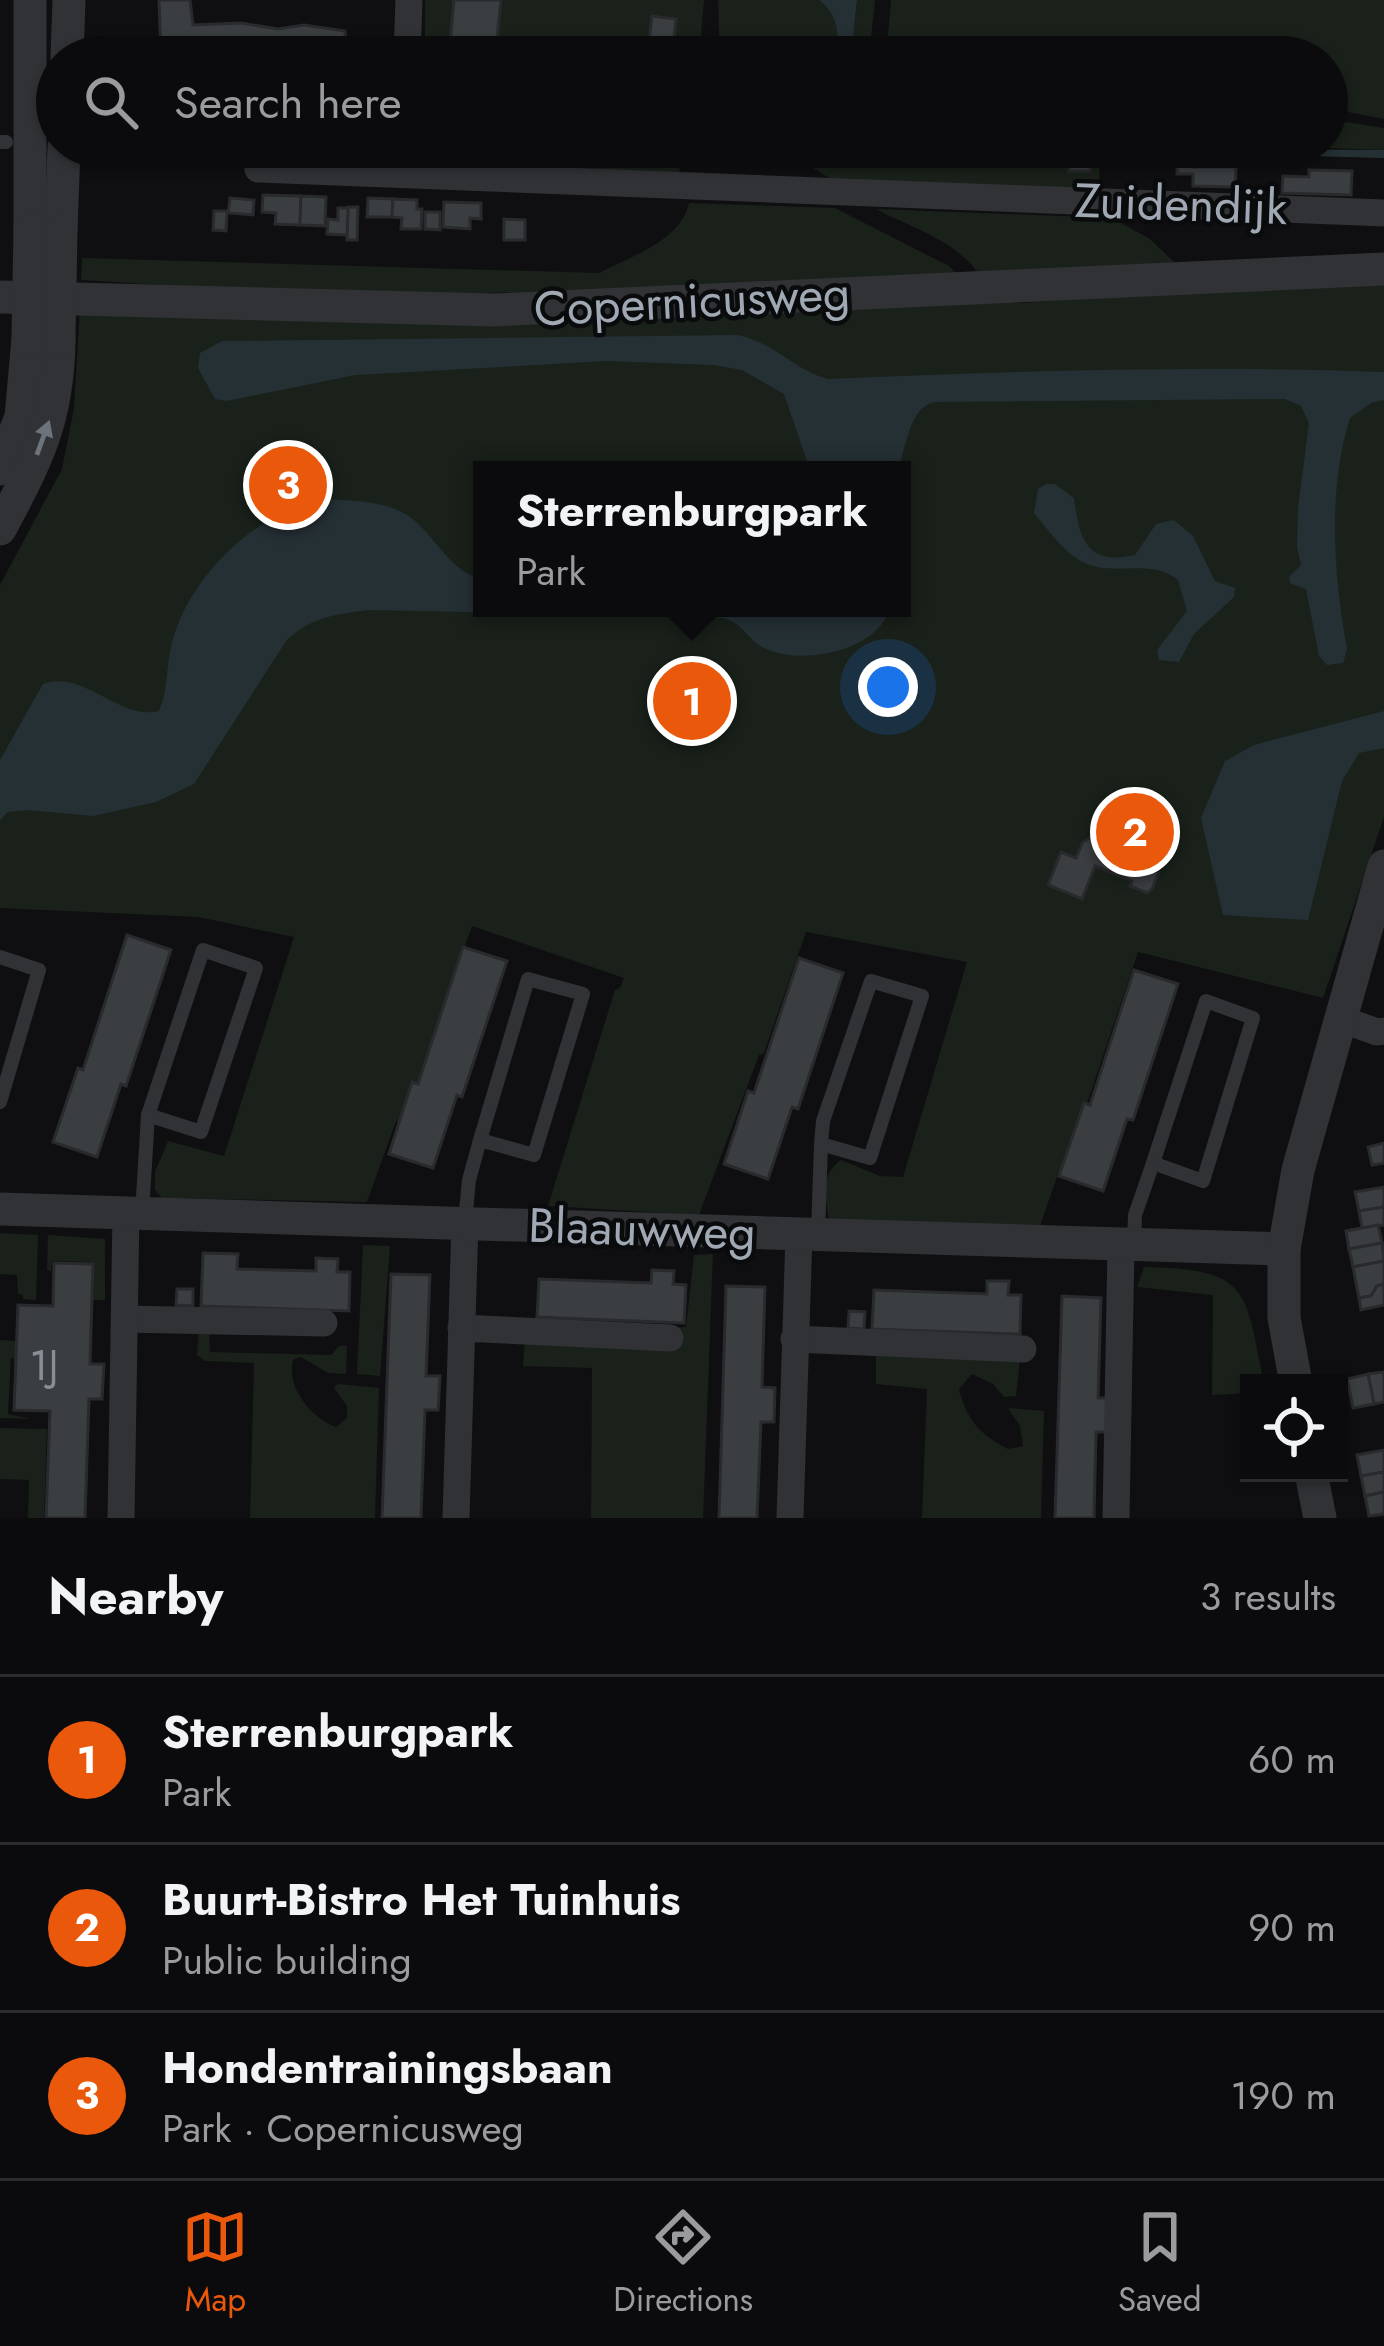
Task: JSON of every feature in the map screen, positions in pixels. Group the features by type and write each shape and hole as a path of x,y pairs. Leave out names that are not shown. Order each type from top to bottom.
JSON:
{"street":[{"path":"0,470 44,339 45,230 33,149 30,0"},
{"path":"68,36 69,0"},
{"path":"408,36 409,0"},
{"name":"Zuidendijk","path":"258,169 1384,213"},
{"name":"Copernicusweg","path":"0,297 494,310 1384,269"},
{"path":"0,529 32,470 58,388 44,339"},
{"path":"1294,1374 1284,1318 1283,1249 1298,1170 1384,866"},
{"path":"1340,1019 1384,1030"},
{"name":"Blaauwweg","path":"0,1209 1283,1249"},
{"path":"121,1518 124,1319 134,1212"},
{"path":"455,1518 465,1222"},
{"path":"790,1518 794,1339 809,1235"},
{"path":"1116,1518 1128,1245"},
{"path":"124,1319 324,1323"},
{"path":"461,1328 670,1338"},
{"path":"794,1339 1023,1349"},
{"path":"1313,1482 1320,1518"}],"lane":[{"path":"134,1212 148,1115 203,950 256,968 201,1132 148,1115"},
{"path":"0,957 39,970 0,1102"},
{"name":"Blaauwweg","path":"465,1222 469,1180 480,1140 528,979 583,994 534,1155 480,1140"},
{"name":"Blaauwweg","path":"809,1235 823,1121 871,981 922,996 870,1158 821,1144"},
{"path":"1128,1245 1135,1215 1206,1001 1253,1018 1203,1181 1153,1163"}],"shaded area":[{"path":"425,0 704,0 701,36 425,36"},
{"path":"718,0 819,0 834,19 837,33 837,36 719,36"},
{"path":"819,0 857,0 853,36 837,36"},
{"path":"857,0 875,0 871,36 853,36"},
{"path":"891,0 1384,0 1384,119 1348,112 1348,36 888,36"},
{"path":"1348,122 1384,128 1384,150 1348,149"},
{"path":"1348,150 1384,150 1384,158 1348,157"},
{"path":"378,168 565,168 568,181 378,172"},
{"path":"592,168 680,168 678,185 596,182"},
{"path":"813,168 1100,168 1099,193 837,183"},
{"path":"689,203 835,208 949,266 959,278 363,297 81,280 82,258 599,273 665,237 676,228"},
{"path":"876,209 1112,218 1150,239 1175,263 981,277 947,245"},
{"path":"1384,274 1384,817 1323,998 1138,952 1063,1175 1058,1174 1040,1226 829,1219 827,1179 841,1160 880,1176 903,1177 967,962 806,932 699,1215 548,1206 615,990 624,978 472,926 403,1123 396,1121 367,1202 162,1198 155,1190 155,1172 168,1141 224,1156 294,937 198,917 0,908 0,585 62,469 74,408 80,309 102,304 1023,303"},
{"path":"738,335 828,379 1106,370 1384,372 1384,400 1350,418 1338,474 1335,534 1347,649 1343,663 1327,665 1319,656 1306,589 1290,583 1289,577 1301,565 1298,508 1309,423 1301,406 1285,399 934,402 914,420 900,461 807,461 784,394 742,370 607,361 355,375 227,401 215,399 198,368 200,353 222,341"},
{"path":"1055,484 1074,498 1083,537 1095,552 1135,555 1156,524 1174,520 1193,536 1215,581 1235,588 1234,597 1194,634 1179,662 1159,660 1157,650 1187,611 1178,580 1156,570 1107,568 1076,558 1034,513 1038,489"},
{"path":"324,499 380,504 401,511 473,576 473,612 369,610 314,622 286,641 194,784 156,802 93,816 28,810 7,812 0,821 0,760 43,684 73,683 130,709 159,711 179,622 208,573 250,533 299,506"},
{"path":"717,617 885,617 869,636 853,645 795,656 762,647 728,620"},
{"path":"1384,711 1384,748 1359,753 1342,781 1308,920 1223,915 1201,818 1225,761 1254,745"},
{"path":"0,1233 38,1235 36,1300 18,1294 17,1275 0,1274"},
{"path":"48,1235 105,1239 105,1300 92,1300 91,1262 52,1261 51,1271 47,1270"},
{"path":"363,1245 390,1246 380,1376 357,1374"},
{"path":"713,1254 703,1518 591,1518 592,1368 523,1366 525,1339 686,1327 694,1255"},
{"path":"1144,1267 1205,1273 1224,1280 1246,1306 1262,1374 1240,1374 1240,1393 1212,1395 1213,1295 1137,1287"},
{"path":"199,1329 209,1329 210,1352 331,1355 339,1346 347,1346 346,1374 328,1373 301,1357 293,1360 293,1381 310,1409 336,1427 347,1418 347,1406 334,1388 338,1384 379,1388 375,1518 250,1518 254,1363 205,1361 197,1355"},
{"path":"0,1340 17,1341 14,1411 11,1358 8,1414 32,1419 0,1418"},
{"path":"876,1352 1020,1359 1016,1396 1004,1397 993,1384 972,1374 959,1389 976,1425 1008,1449 1023,1446 1020,1426 1008,1408 1044,1411 1041,1518 922,1518 927,1389 876,1384"},
{"path":"0,1428 47,1429 44,1518 28,1518 29,1480 0,1479"}],"building":[{"path":"159,0 190,0 193,25 241,23 278,29 304,25 345,31 345,36 160,36"},
{"path":"454,0 501,0 497,36 451,36"},
{"path":"652,16 676,19 674,36 650,36"},
{"path":"1177,168 1236,168 1235,187 1193,186 1193,174 1177,174"},
{"path":"1309,170 1352,171 1351,195 1282,193 1283,176 1309,177"},
{"path":"263,195 301,196 300,225 275,224 276,213 262,212"},
{"path":"301,196 326,197 325,226 300,225"},
{"path":"230,198 254,200 253,215 228,213"},
{"path":"368,198 393,199 392,217 367,217"},
{"path":"393,199 417,200 417,209 422,209 421,229 401,229 402,218 392,217"},
{"path":"444,202 481,203 481,219 470,218 470,229 443,227"},
{"path":"348,207 358,207 357,240 347,240"},
{"path":"338,208 348,208 347,235 327,234 328,219 338,220"},
{"path":"214,211 227,211 226,231 213,230"},
{"path":"425,212 440,212 440,230 425,229"},
{"path":"504,219 525,220 525,240 504,240"},
{"path":"1115,816 1162,834 1149,868 1159,872 1152,889 1147,893 1130,886 1132,881 1095,866 1082,899 1048,885 1061,852 1076,858 1083,842 1110,830"},
{"path":"127,935 171,950 97,1157 53,1142 78,1068 83,1070"},
{"path":"463,947 507,961 433,1168 389,1154 412,1082 418,1084"},
{"path":"799,958 843,973 798,1109 792,1107 768,1179 724,1164 748,1091 754,1093"},
{"path":"1134,970 1178,984 1133,1120 1127,1119 1103,1191 1059,1176 1084,1103 1090,1105"},
{"path":"1384,1143 1384,1163 1372,1165 1368,1147"},
{"path":"1384,1187 1384,1207 1359,1211 1355,1192"},
{"path":"1384,1207 1384,1225 1346,1231 1362,1228 1359,1211"},
{"path":"1378,1225 1382,1243 1349,1249 1346,1231"},
{"path":"1382,1243 1384,1261 1353,1267 1349,1249"},
{"path":"203,1253 238,1254 237,1269 316,1271 316,1258 338,1259 337,1272 350,1272 349,1311 201,1306"},
{"path":"1384,1261 1384,1284 1371,1296 1359,1298 1353,1267"},
{"path":"54,1263 93,1264 90,1364 104,1364 102,1399 89,1399 85,1518 46,1518 50,1411 14,1410 18,1305 53,1306"},
{"path":"652,1270 674,1271 673,1284 686,1285 684,1323 537,1317 539,1279 651,1283"},
{"path":"391,1274 430,1275 426,1376 440,1376 438,1410 425,1410 421,1518 382,1518"},
{"path":"987,1281 1009,1281 1008,1295 1021,1295 1020,1334 872,1329 874,1290 987,1294"},
{"path":"1384,1284 1384,1305 1361,1310 1359,1298 1371,1296"},
{"path":"726,1286 765,1287 762,1387 775,1388 774,1422 761,1422 757,1518 719,1518"},
{"path":"177,1289 193,1289 193,1306 176,1305"},
{"path":"1062,1296 1101,1298 1098,1398 1111,1398 1110,1432 1096,1432 1094,1518 1055,1518"},
{"path":"849,1311 865,1312 864,1329 848,1328"},
{"path":"1384,1372 1384,1402 1374,1404 1368,1374"},
{"path":"1368,1374 1374,1404 1353,1408 1348,1379"},
{"path":"1384,1450 1384,1472 1361,1476 1357,1455"},
{"path":"1384,1472 1384,1492 1365,1496 1361,1476"},
{"path":"1384,1492 1384,1514 1369,1516 1365,1496"}],"place":[{"name":"Hondentrainingsbaan","path":"288,485"},
{"name":"Sterrenburgpark","path":"692,701"},
{"name":"Buurt-Bistro Het Tuinhuis","path":"1135,832"}]}
